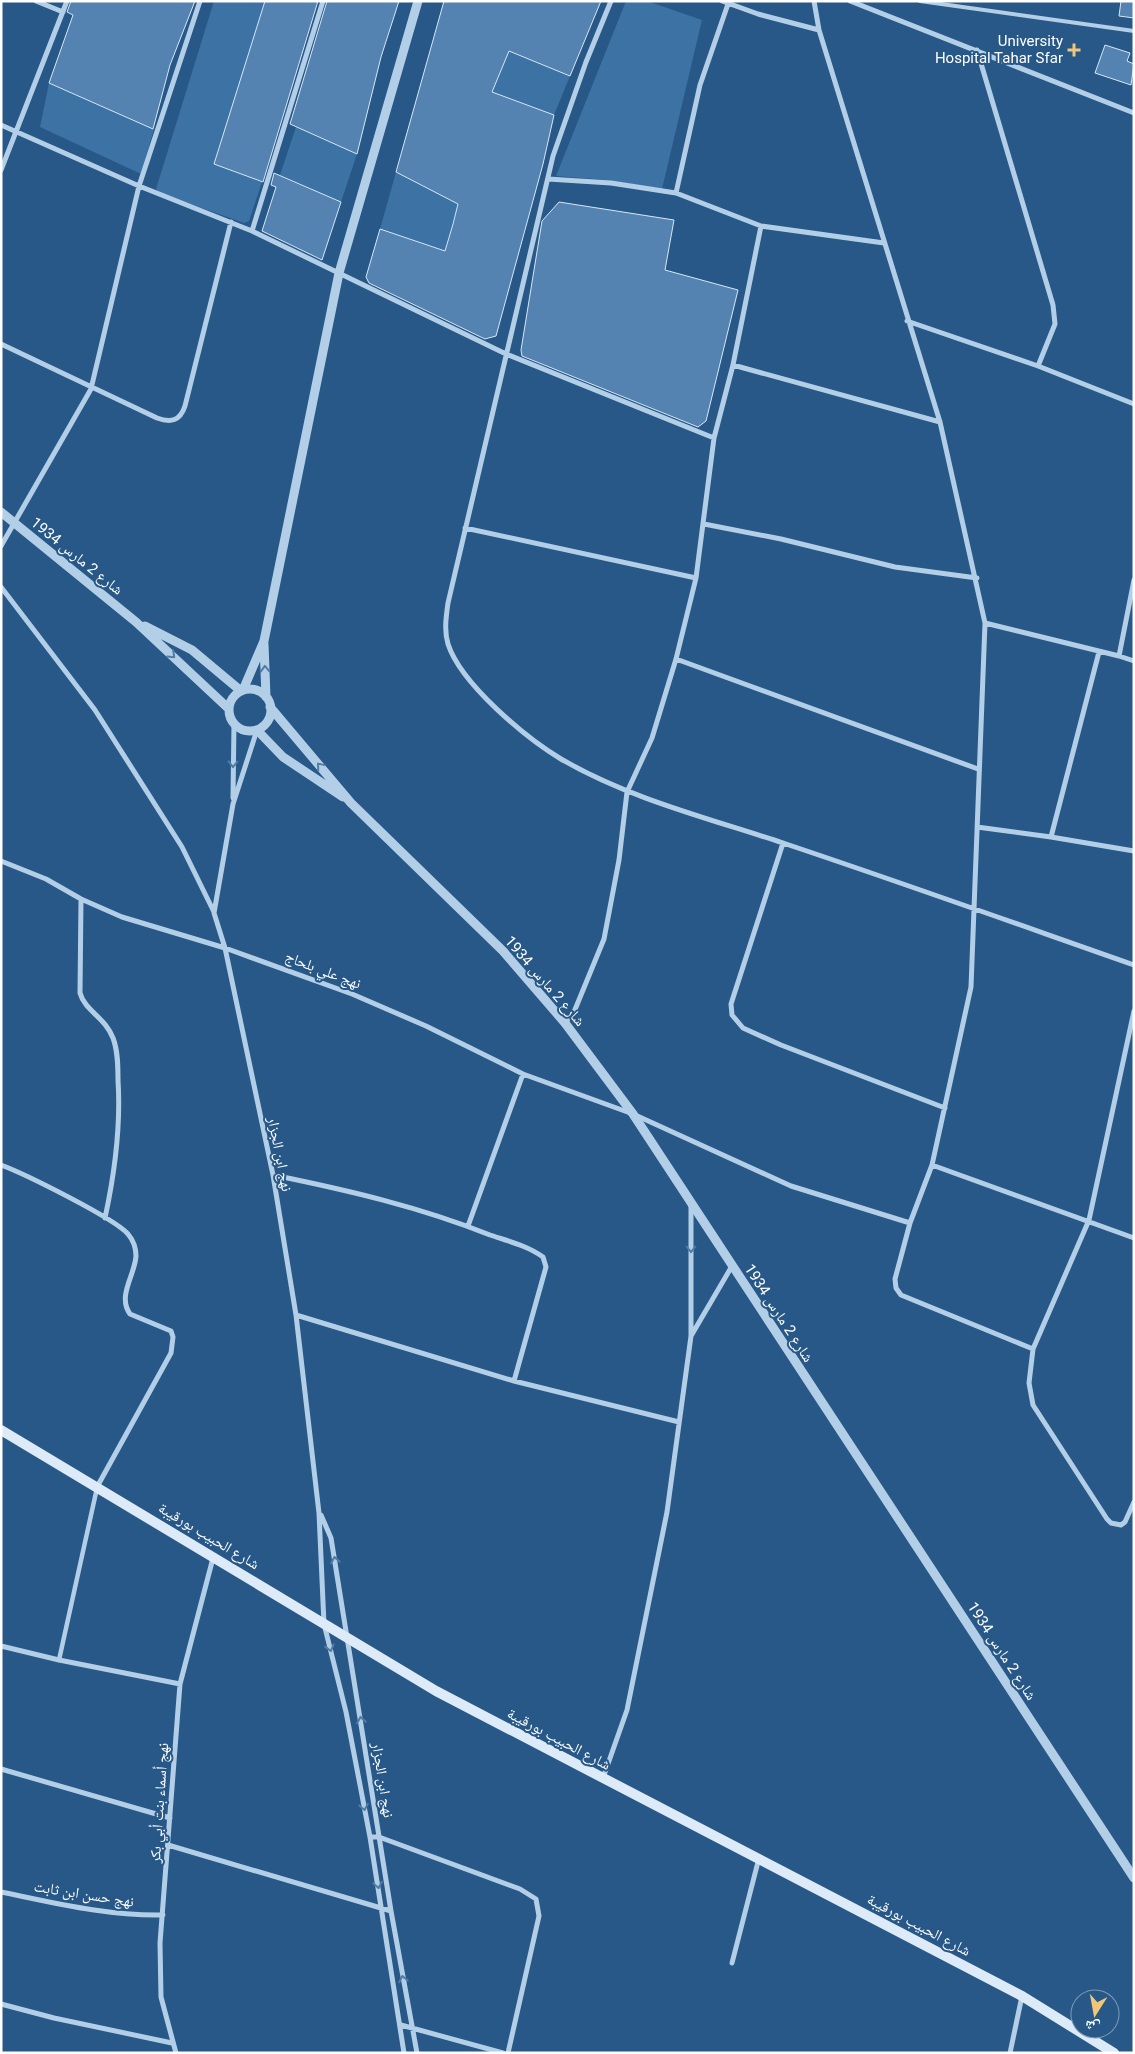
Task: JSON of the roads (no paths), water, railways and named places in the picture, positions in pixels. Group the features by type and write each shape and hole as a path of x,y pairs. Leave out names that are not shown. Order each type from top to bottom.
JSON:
{"main road":[{"name":"شارع الحبيب بورقيبة","path":"1,1430 214,1556 348,1640 436,1692 603,1779 759,1857 1022,1996 1114,2053"}],"street":[{"path":"36,1 63,12"},
{"path":"1,170 67,1"},
{"path":"1,546 91,389 139,186 200,1"},
{"path":"252,231 323,1"},
{"path":"242,691 264,641 339,273 418,1"},
{"path":"611,1 565,120 548,179 506,354 448,604 446,624 448,642 454,659 469,679 532,738 561,759 628,792 784,843 1134,965"},
{"path":"722,1 820,30"},
{"path":"814,1 820,30 907,321 940,422 986,623 978,769 975,910 971,987 932,1165 910,1224 895,1279 896,1288 901,1296 1033,1349"},
{"path":"850,1 1134,113"},
{"path":"676,193 700,86 728,4"},
{"path":"977,50 1054,305 1055,324 1038,366"},
{"path":"1,125 139,186 252,231 506,354 714,438"},
{"path":"548,179 611,183 676,193 761,226 884,243"},
{"path":"1,344 91,389 167,422 174,421 183,413 231,222"},
{"path":"565,1023 574,1012 604,939 619,860 628,792 652,738 676,659 696,578 714,438 733,366 761,226"},
{"path":"907,321 1038,366 1134,404"},
{"path":"733,366 940,422"},
{"name":"شارع 2 مارس 1934","path":"1,512 136,622 229,709"},
{"path":"704,524 781,539 894,567 977,578"},
{"path":"466,528 696,578"},
{"path":"1119,656 1134,580"},
{"path":"1,587 95,710 182,847 214,913"},
{"name":"شارع 2 مارس 1934","path":"136,622 192,650 242,691"},
{"path":"986,623 1134,661"},
{"path":"233,804 257,730 268,720 270,707 266,698 264,641"},
{"path":"1051,836 1099,652"},
{"path":"676,659 978,769"},
{"path":"233,804 234,723 229,709 232,698 242,691 256,690 266,698"},
{"name":"شارع 2 مارس 1934","path":"270,707 352,803 503,951 565,1023 633,1114 1134,1878"},
{"path":"234,723 244,730 257,730"},
{"name":"شارع 2 مارس 1934","path":"257,730 283,757 352,803"},
{"name":"نهج ابن الجزار","path":"233,804 214,913 225,948 273,1175 296,1315 320,1512 324,1624 346,1712 370,1837 404,2053"},
{"path":"977,827 1051,836 1134,851"},
{"path":"784,843 731,1004 730,1011 735,1021 743,1028 781,1045 945,1108"},
{"name":"نهج علي بلحاج","path":"1,860 122,917 225,948 352,994 426,1026 523,1074 633,1114 791,1186 910,1224"},
{"path":"81,899 80,993 82,1000 108,1027 114,1041 118,1062 120,1108 115,1174 105,1218"},
{"path":"1134,1011 1088,1220 1033,1349 1030,1383 1033,1405 1111,1523 1121,1525 1125,1522 1134,1502"},
{"path":"468,1226 523,1074"},
{"path":"1,1165 105,1218 128,1233 134,1244 136,1256 125,1299 126,1309 130,1314 170,1331 173,1338 171,1353 97,1486 59,1660"},
{"path":"932,1165 1134,1238"},
{"path":"273,1175 354,1192 468,1226 538,1253 546,1261 514,1381"},
{"path":"603,1779 627,1710 667,1512 690,1336 690,1200"},
{"path":"690,1336 732,1266"},
{"path":"296,1315 514,1381 679,1422"},
{"name":"نهج ابن الجزار","path":"320,1512 331,1538 416,2053"},
{"name":"نهج أسماء بنت أبي بكر","path":"176,2053 161,1996 160,1972 180,1684 214,1556"},
{"path":"1,1646 59,1660 180,1684"},
{"path":"1,1769 170,1818"},
{"path":"370,1837 379,1837 520,1889 536,1899 539,1916 508,2053"},
{"path":"168,1845 382,1909 391,1910"},
{"path":"732,1963 759,1857"},
{"name":"نهج حسن ابن ثابت","path":"1,1892 86,1909 136,1916 163,1915"},
{"path":"1010,2053 1022,1996"},
{"path":"1,2004 54,2018 172,2043"},
{"path":"401,2025 503,2053"}],"lane":[{"path":"920,1 1134,31"}],"place":[{"name":"University Hospital Tahar Sfar","path":"1074,50"}]}
